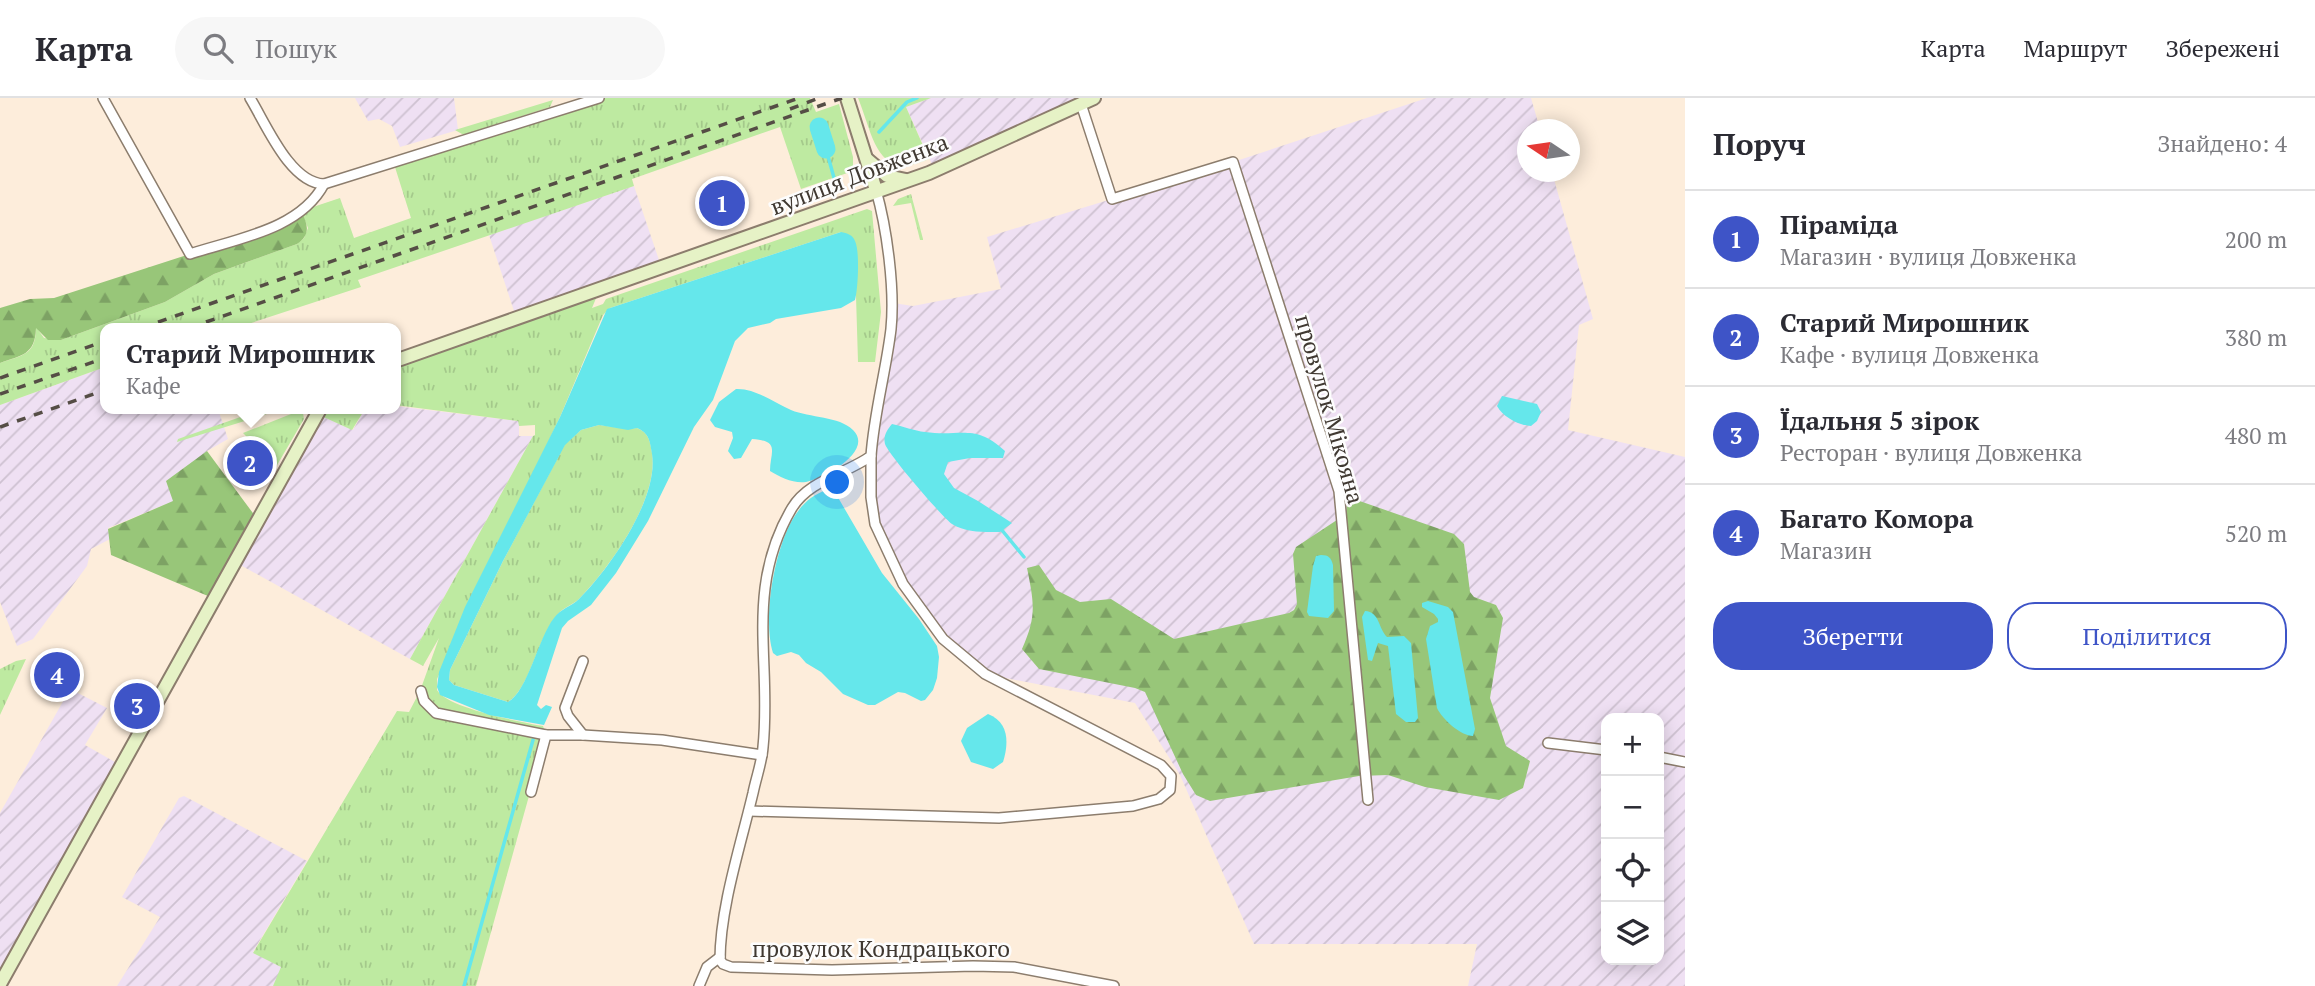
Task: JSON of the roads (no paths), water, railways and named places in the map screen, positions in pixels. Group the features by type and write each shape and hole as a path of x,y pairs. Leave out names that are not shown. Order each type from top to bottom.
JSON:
{"main road":[{"path":"847,98 876,190"},
{"name":"вулиця Довженка","path":"401,359 910,180 1094,98"},
{"path":"866,157 887,176 910,180"},
{"path":"855,200 865,176 866,157"},
{"path":"0,985 317,414"}],"street":[{"path":"103,98 190,254 282,223 310,205 324,184"},
{"path":"250,98 293,168 307,180 324,184 599,98"},
{"name":"провулок Мікояна","path":"1081,104 1112,199 1233,162 1339,491 1368,800"},
{"path":"749,811 993,819 1133,806 1159,799 1170,790 1171,776 1161,765 985,674 943,639 907,590 880,535 872,510 871,456 891,332 893,303 884,226 876,190"},
{"name":"провулок Кондрацького","path":"871,456 806,491 793,506 776,545 762,607 762,755 726,914 720,957 723,964 734,968 832,970 1014,967 1114,986"},
{"path":"583,661 565,708 583,734"},
{"path":"421,691 424,701 436,713 546,735 583,734 662,740 762,755"},
{"path":"531,792 546,735"},
{"path":"1548,743 1601,749"},
{"path":"1664,758 1685,762"},
{"path":"699,986 707,967 720,957"}],"water":[{"path":"841,232 851,236 857,246 855,300 841,308 776,319 748,328 735,341 713,400 694,427 648,521 616,573 591,605 562,628 537,705 541,709 546,705 552,707 544,725 489,715 440,695 437,687 439,672 465,607 560,417 607,309","holes":["599,425 628,430 637,428 648,438 652,454 652,472 640,511 618,551 579,599 554,618 521,687 508,702 454,685 449,680 450,670 503,561 565,445 581,430"]},
{"path":"736,389 758,393 799,413 847,425 858,438 857,447 844,463 834,470 806,482 792,481 770,471 772,449 767,442 761,440 752,439 741,458 734,459 728,451 733,438 732,432 715,427 710,420 719,402"},
{"path":"1502,396 1537,404 1541,412 1537,421 1531,426 1507,417 1497,406"},
{"path":"892,424 925,432 976,434 994,442 1005,451 1003,458 970,458 948,462 944,474 954,488 1012,523 1000,532 969,530 952,524 916,486 888,450 885,438"},
{"path":"826,490 836,494 882,573 937,646 937,678 933,690 925,700 898,692 875,705 868,705 843,694 799,655 791,652 777,656 773,653 769,621 770,602 782,543 799,510 809,499"},
{"path":"1316,556 1329,557 1333,565 1334,611 1328,618 1309,616 1307,612 1313,566"},
{"path":"1428,601 1448,607 1453,612 1475,729 1473,736 1452,726 1437,708 1426,639 1430,626 1438,622 1438,619 1422,607 1422,603"},
{"path":"1365,611 1374,614 1387,637 1404,636 1411,643 1418,718 1415,722 1406,722 1396,714 1388,646 1378,643 1372,661 1368,660 1362,617"},
{"path":"988,714 1000,722 1006,734 1003,762 993,769 971,762 961,741 967,728"}],"waterway":[{"path":"879,132 907,102 917,98"},
{"path":"819,127 826,149"},
{"path":"826,149 836,185"},
{"path":"1001,529 1024,557"},
{"path":"464,986 533,740"}],"railway":[{"path":"155,323 799,98"},
{"path":"790,109 819,98"},
{"path":"203,323 842,98"},
{"path":"0,378 100,343"},
{"path":"0,394 100,360"},
{"path":"0,427 100,392"}],"place":[{"name":"Піраміда","path":"722,203"},
{"name":"Старий Мирошник","path":"250,463"},
{"name":"Багато Комора","path":"57,675"},
{"name":"Їдальня 5 зірок","path":"137,706"}]}
